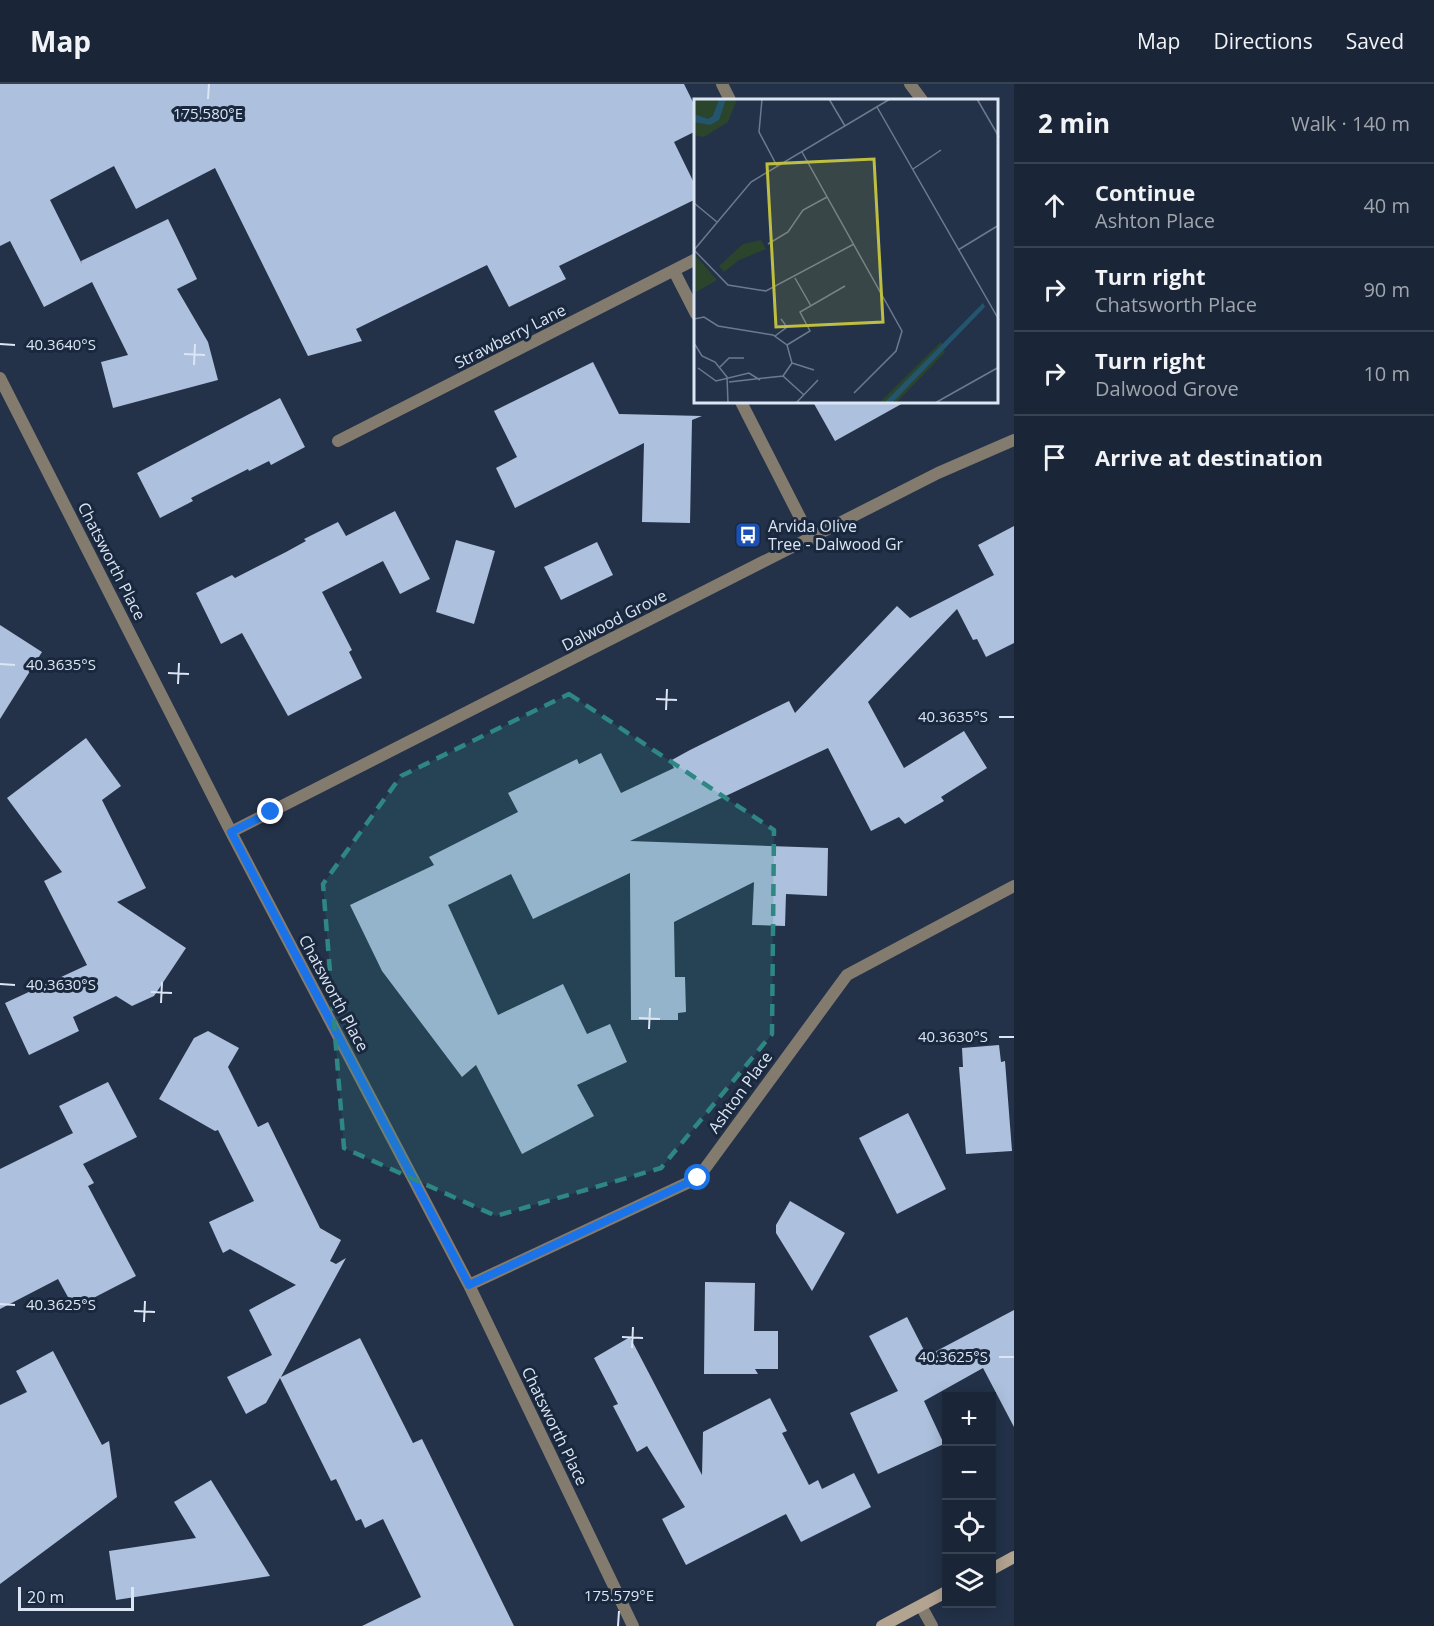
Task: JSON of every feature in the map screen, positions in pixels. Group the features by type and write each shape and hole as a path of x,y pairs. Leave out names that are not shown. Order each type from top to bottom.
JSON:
{"street":[{"path":"722,84 730,99"},
{"path":"910,84 921,99"},
{"name":"Strawberry Lane","path":"338,441 694,260"},
{"path":"674,271 694,310"},
{"name":"Chatsworth Place","path":"0,378 231,832 469,1285 633,1626"},
{"path":"742,404 811,539"},
{"name":"Dalwood Grove","path":"231,832 938,473 1014,440"},
{"name":"Ashton Place","path":"469,1285 698,1178 847,975 1014,886"},
{"path":"996,1567 1014,1557"},
{"path":"882,1626 942,1594"},
{"path":"921,1606 932,1626"}],"highlighted area":[{"path":"569,694 774,830 772,1034 661,1168 496,1216 344,1148 323,884 401,776"}],"building":[{"path":"0,84 684,84 694,104 694,132 674,142 694,183 694,200 559,266 566,279 509,307 487,265 356,329 362,341 308,356 215,168 136,209 114,166 50,200 82,264 81,261 168,219 197,279 177,289 208,342 218,380 113,408 101,362 128,355 92,282 44,307 10,241 0,246"},
{"path":"593,362 619,414 702,416 692,420 690,523 642,522 644,443 515,508 496,468 517,457 494,411"},
{"path":"280,398 305,447 271,465 269,461 249,471 248,469 191,498 193,501 160,518 137,473"},
{"path":"814,404 901,404 835,441"},
{"path":"395,511 430,579 400,594 383,561 322,592 352,650 349,652 362,678 288,716 242,633 221,644 196,593 232,575 235,578 338,522 346,536"},
{"path":"1014,526 1014,643 986,657 977,639 973,640 957,609 868,702 904,768 964,731 987,768 941,797 944,801 905,824 899,817 871,831 828,748 630,841 828,848 827,896 786,894 785,926 752,925 754,882 674,922 675,977 685,977 686,1012 678,1013 678,1020 631,1020 630,873 533,919 511,874 448,905 498,1015 563,984 587,1034 610,1024 627,1062 577,1085 594,1116 522,1154 476,1065 462,1077 382,971 350,905 434,865 429,857 518,812 508,793 577,759 579,764 601,753 621,793 674,768 670,761 690,750 789,701 795,713 897,606 910,618 994,575 978,545"},
{"path":"456,540 495,551 474,624 436,612"},
{"path":"597,542 613,575 561,600 544,567"},
{"path":"0,625 42,652 0,719"},
{"path":"86,738 121,786 102,800 146,888 117,902 186,948 154,996 132,1006 116,996 73,1017 79,1031 29,1055 5,1003 87,965 44,881 62,872 7,798"},
{"path":"208,1031 239,1048 228,1067 258,1127 268,1122 320,1228 341,1240 330,1261 336,1264 346,1258 281,1377 360,1338 413,1443 422,1439 514,1626 362,1626 421,1597 383,1519 365,1528 361,1519 356,1521 336,1479 331,1481 280,1378 266,1403 246,1414 227,1377 272,1355 249,1310 296,1285 230,1249 223,1253 209,1222 254,1201 218,1130 215,1131 159,1099 194,1038"},
{"path":"999,1045 1001,1062 1005,1061 1012,1151 966,1154 959,1067 963,1067 962,1048"},
{"path":"108,1082 137,1137 83,1164 94,1183 88,1186 136,1276 74,1308 58,1279 0,1309 0,1169 73,1133 59,1106"},
{"path":"908,1113 946,1189 897,1214 859,1138"},
{"path":"790,1201 845,1233 812,1291 776,1233 776,1225"},
{"path":"705,1282 755,1283 754,1331 778,1331 778,1369 755,1369 758,1374 704,1374"},
{"path":"1014,1310 1014,1427 983,1368 924,1401 942,1440 942,1445 878,1474 850,1413 898,1391 869,1336 907,1317 927,1356"},
{"path":"630,1337 702,1475 703,1432 770,1398 787,1431 782,1433 809,1485 818,1480 822,1489 854,1473 871,1507 801,1542 786,1514 686,1565 662,1519 685,1507 647,1446 637,1452 613,1406 618,1404 594,1358"},
{"path":"53,1351 102,1445 109,1441 117,1497 0,1584 0,1405 27,1392 16,1371"},
{"path":"211,1480 270,1576 116,1600 109,1551 196,1538 174,1502"}],"place":[{"name":"Arvida Olive Tree - Dalwood Gr","path":"748,535"}],"route":[{"path":"271,812 231,832 469,1285 698,1178"}]}
